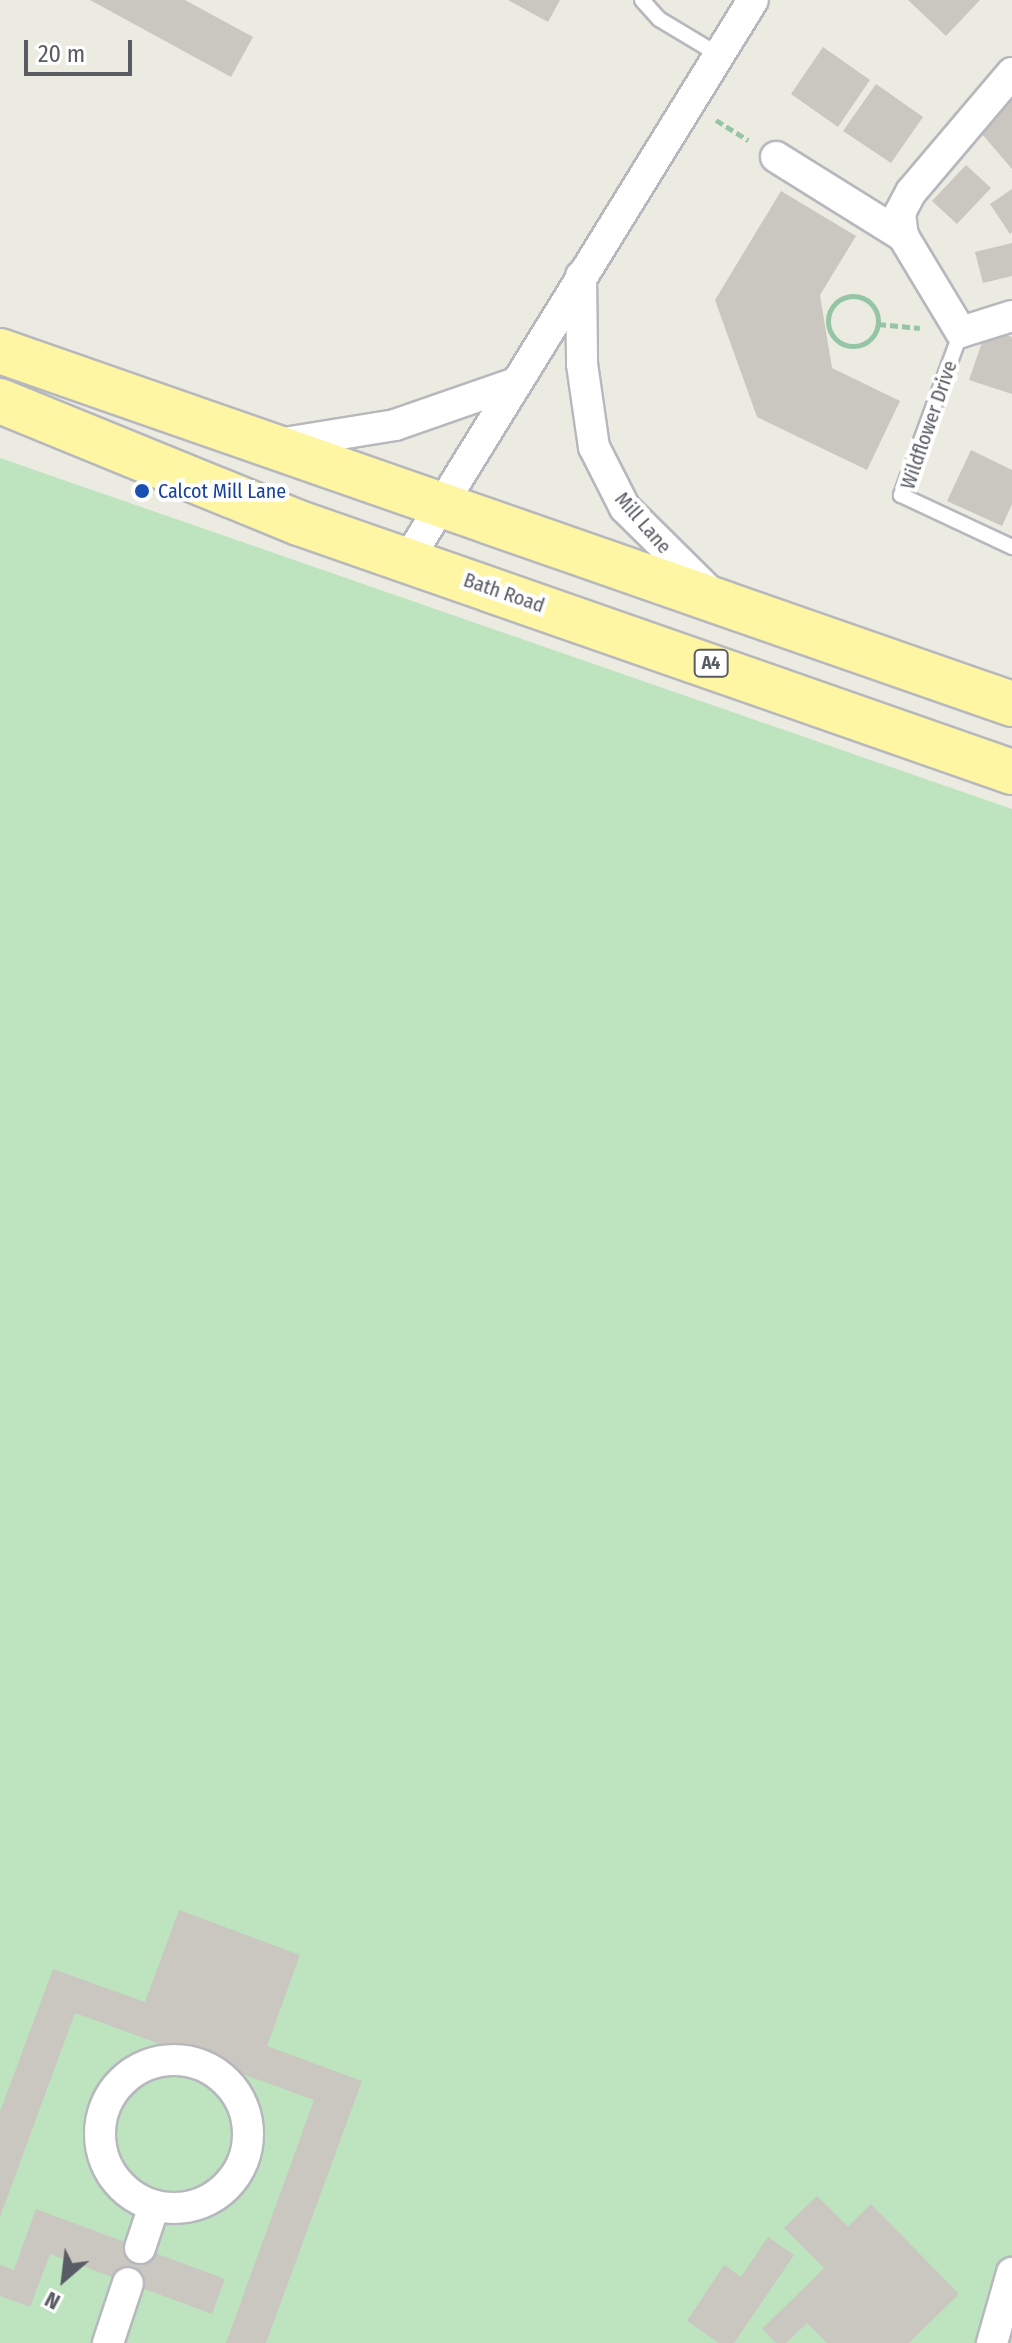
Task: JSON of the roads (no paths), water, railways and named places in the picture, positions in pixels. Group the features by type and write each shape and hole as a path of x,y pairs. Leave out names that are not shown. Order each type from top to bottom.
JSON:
{"main road":[{"path":"0,351 264,446 1012,704"},
{"name":"Bath Road","path":"0,401 299,523 1012,772"}],"street":[{"path":"407,561 513,384 753,0"},
{"path":"1012,73 911,192 900,213 903,236 961,332 1012,316"},
{"path":"776,157 903,236"},
{"name":"Mill Lane","path":"581,276 587,422 608,481 651,537 727,607"},
{"path":"264,446 395,425 513,384"},
{"path":"165,2062 201,2065 222,2078 239,2097 247,2121 244,2157 225,2189 204,2203 179,2209 154,2206 133,2196 104,2158 104,2111 132,2073 165,2062"},
{"path":"140,2248 154,2206"},
{"path":"992,2343 1012,2273"},
{"path":"108,2343 128,2283"}],"lane":[{"path":"642,0 659,19 719,55"},
{"name":"Wildflower Drive","path":"961,332 901,495 1012,547"}],"place":[{"name":"Calcot Mill Lane","path":"142,491"}]}
